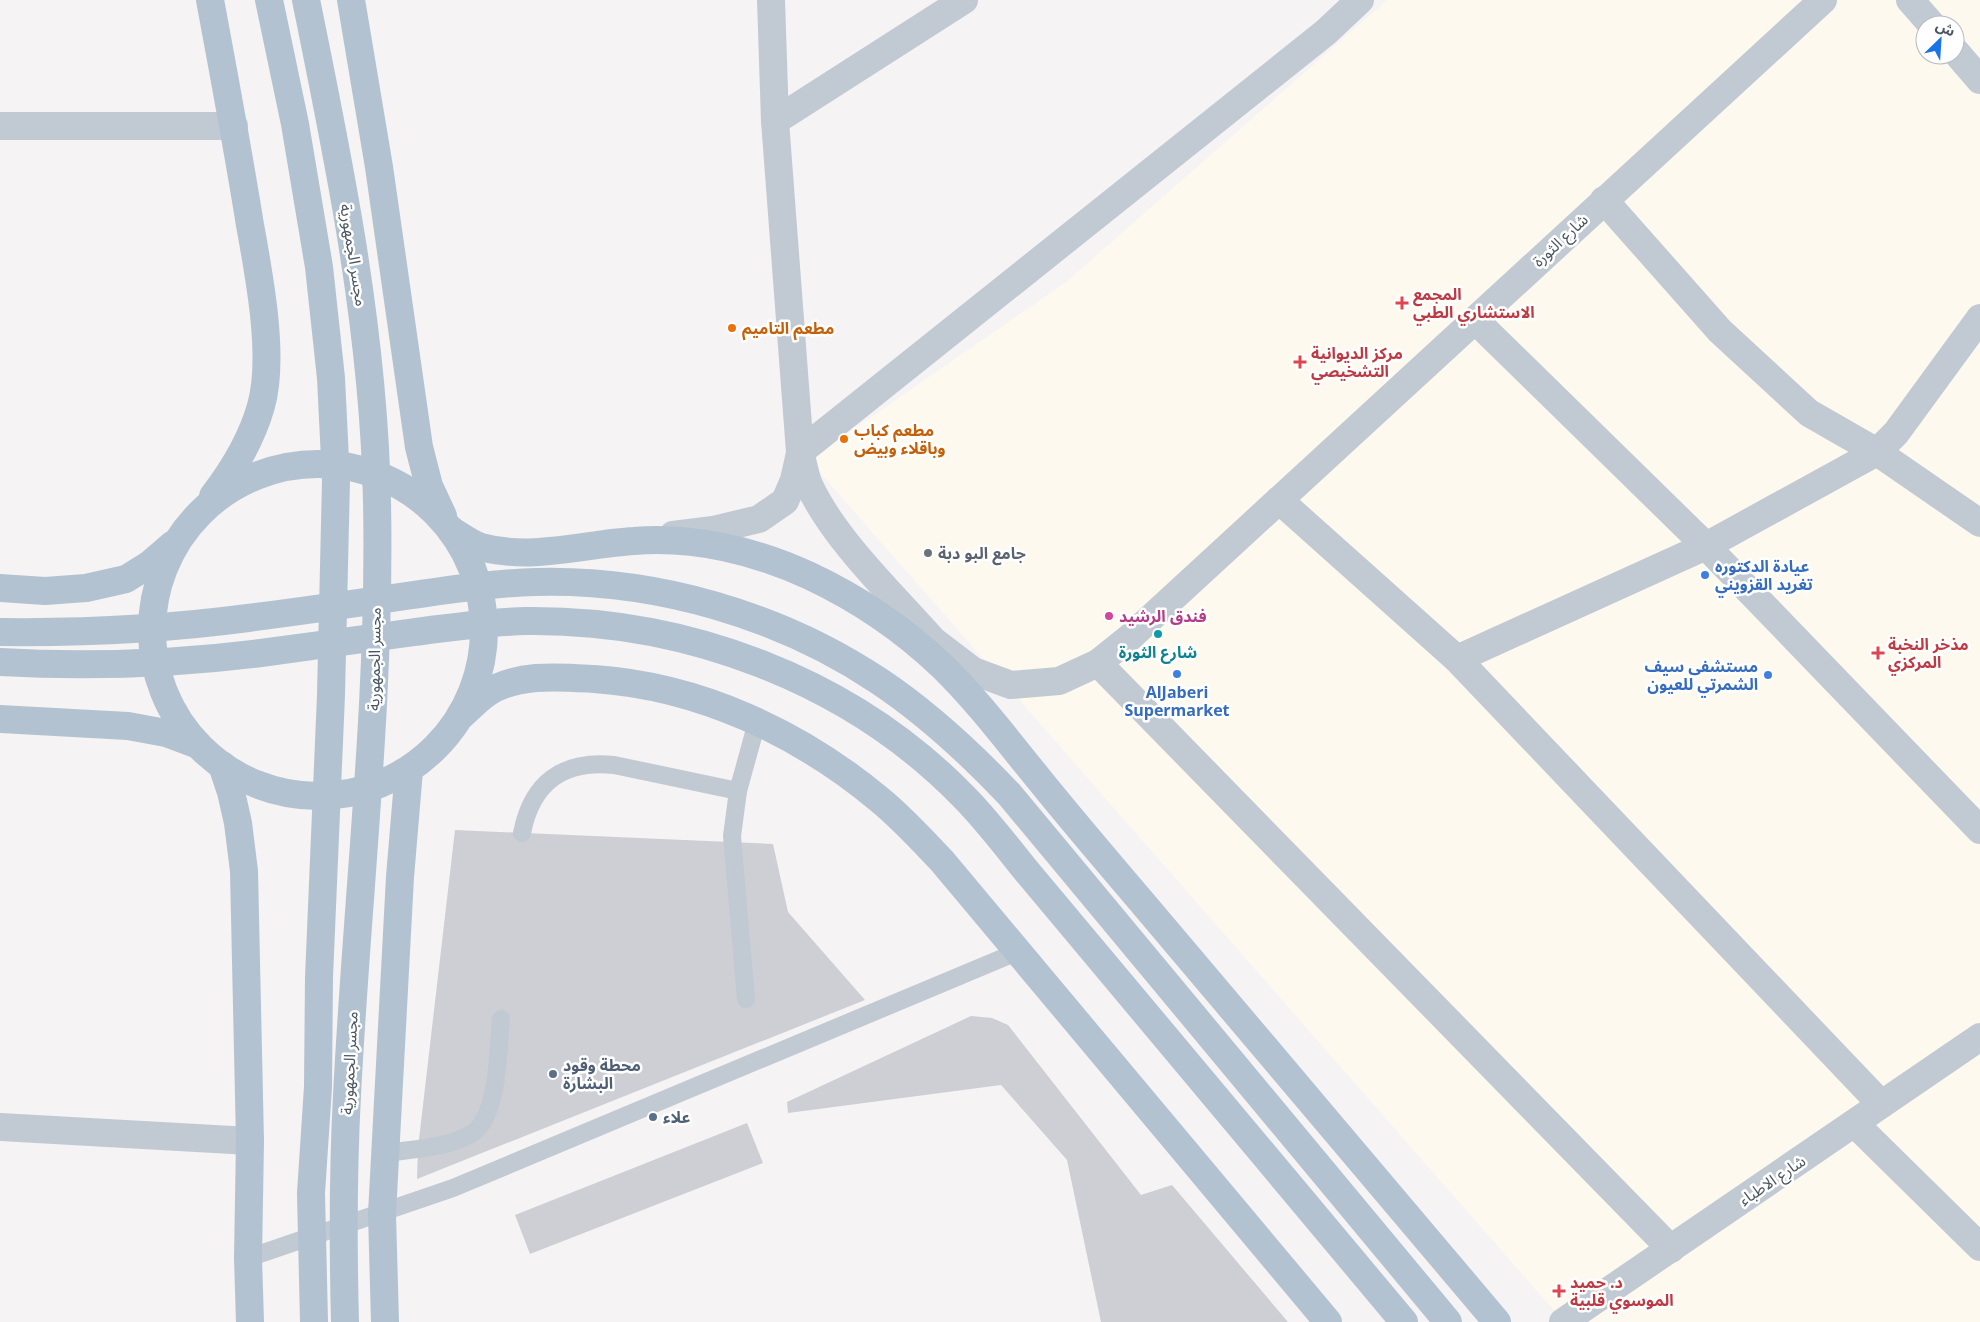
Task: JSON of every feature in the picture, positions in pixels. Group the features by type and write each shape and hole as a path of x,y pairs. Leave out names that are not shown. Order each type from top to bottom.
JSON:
{"main road":[{"path":"210,0 234,126 260,281 267,365 262,405 249,438 226,478 179,539 165,563 156,590 152,617 152,646 167,700 181,724 199,746 222,765 246,780 273,790 301,796 329,796 357,792 409,770 457,724 474,690 482,663 485,635 484,607 477,580 466,553 448,526 429,486 419,447 379,168 351,0"},
{"name":"مجسر الجمهورية","path":"269,0 295,124 319,266 331,378 336,480 331,695 319,977 318,1087 311,1193 314,1322"},
{"name":"مجسر الجمهورية","path":"306,0 337,148 360,290 373,402 377,503 373,719 347,1096 344,1194 345,1322"},
{"path":"198,514 221,494 248,479 277,469 308,464 338,465 369,472 390,481 423,501 448,526 478,546 510,552 561,551 635,540 681,541 729,547 807,575 845,594 913,640 944,668 973,699 1497,1322"},
{"path":"0,588 45,590 86,588 126,579 150,564 179,539"},
{"path":"0,632 74,632 180,626 483,585 537,582 630,588 688,598 736,612 783,630 828,651 878,680 925,714 969,752 1009,794 1448,1322"},
{"path":"0,662 80,665 188,661 476,624 525,621 574,622 651,632 717,648 763,664 807,684 849,707 889,733 927,763 962,795 994,830 1404,1322"},
{"path":"462,715 488,692 517,680 563,677 616,681 703,700 737,713 794,741 838,769 880,800 912,829 942,861 1328,1322"},
{"path":"0,719 128,726 166,733 199,746"},
{"path":"222,765 238,823 244,871 250,1141 248,1258 250,1322"},
{"path":"385,1322 382,1214 400,877 409,770"}],"street":[{"path":"771,0 775,121 800,452 809,484 827,518 872,572 935,642 973,699"},
{"path":"775,121 964,0"},
{"path":"635,540 713,530 759,519 785,501 794,480 800,452 1326,32 1360,0"},
{"name":"شارع الثورة","path":"935,642 973,671 1011,685 1059,681 1098,663 1128,639 1823,0"},
{"path":"1910,0 1923,15"},
{"path":"1965,63 1980,80"},
{"path":"0,126 234,126"},
{"path":"1604,200 1720,331 1809,413 1877,452 1980,523"},
{"path":"1457,659 1706,546 1877,452 1896,433 1980,318"},
{"path":"1475,320 1706,546 1980,830"},
{"path":"1279,500 1457,659 1881,1104"},
{"path":"880,616 935,642"},
{"path":"1098,663 1671,1249"},
{"name":"شارع الاطباء","path":"1563,1322 1980,1037"},
{"path":"1855,1124 1980,1247"},
{"path":"0,1127 250,1141"}],"lane":[{"path":"746,1000 732,852 733,824 738,791 757,722"},
{"path":"522,833 530,805 541,789 556,776 574,767 594,763 614,765 738,791"},
{"path":"248,1258 382,1214 453,1188 1017,952"},
{"path":"386,1153 456,1141 473,1133 483,1122 491,1104 501,1019"}],"shaded area":[{"path":"1387,0 1980,0 1980,1322 1564,1322 809,460 1066,282"}],"building":[{"name":"محطة وقود البشارة","path":"455,830 773,844 788,912 865,1000 417,1179 418,1148"},
{"path":"971,1016 992,1018 1008,1025 1141,1195 1172,1185 1288,1322 1101,1322 1067,1160 1001,1085 788,1113 787,1102"},
{"path":"747,1123 763,1163 530,1254 515,1215"}],"place":[{"name":"المجمع الاستشاري الطبي","path":"1402,303"},
{"name":"مطعم التاميم","path":"732,328"},
{"name":"مركز الديوانية التشخيصي","path":"1300,362"},
{"name":"مطعم كباب وباقلاء وبيض","path":"844,439"},
{"name":"جامع البو دبة","path":"928,553"},
{"name":"عيادة الدكتوره تغريد القزويني","path":"1705,575"},
{"name":"فندق الرشيد","path":"1109,616"},
{"name":"شارع الثورة","path":"1158,634"},
{"name":"مذخر النخبة المركزي","path":"1878,653"},
{"name":"AlJaberi Supermarket","path":"1177,674"},
{"name":"مستشفى سيف الشمرتي للعيون","path":"1768,675"},
{"name":"محطة وقود البشارة","path":"553,1074"},
{"name":"علاء","path":"653,1117"},
{"name":"د. حميد الموسوي قلبية","path":"1559,1291"}]}
